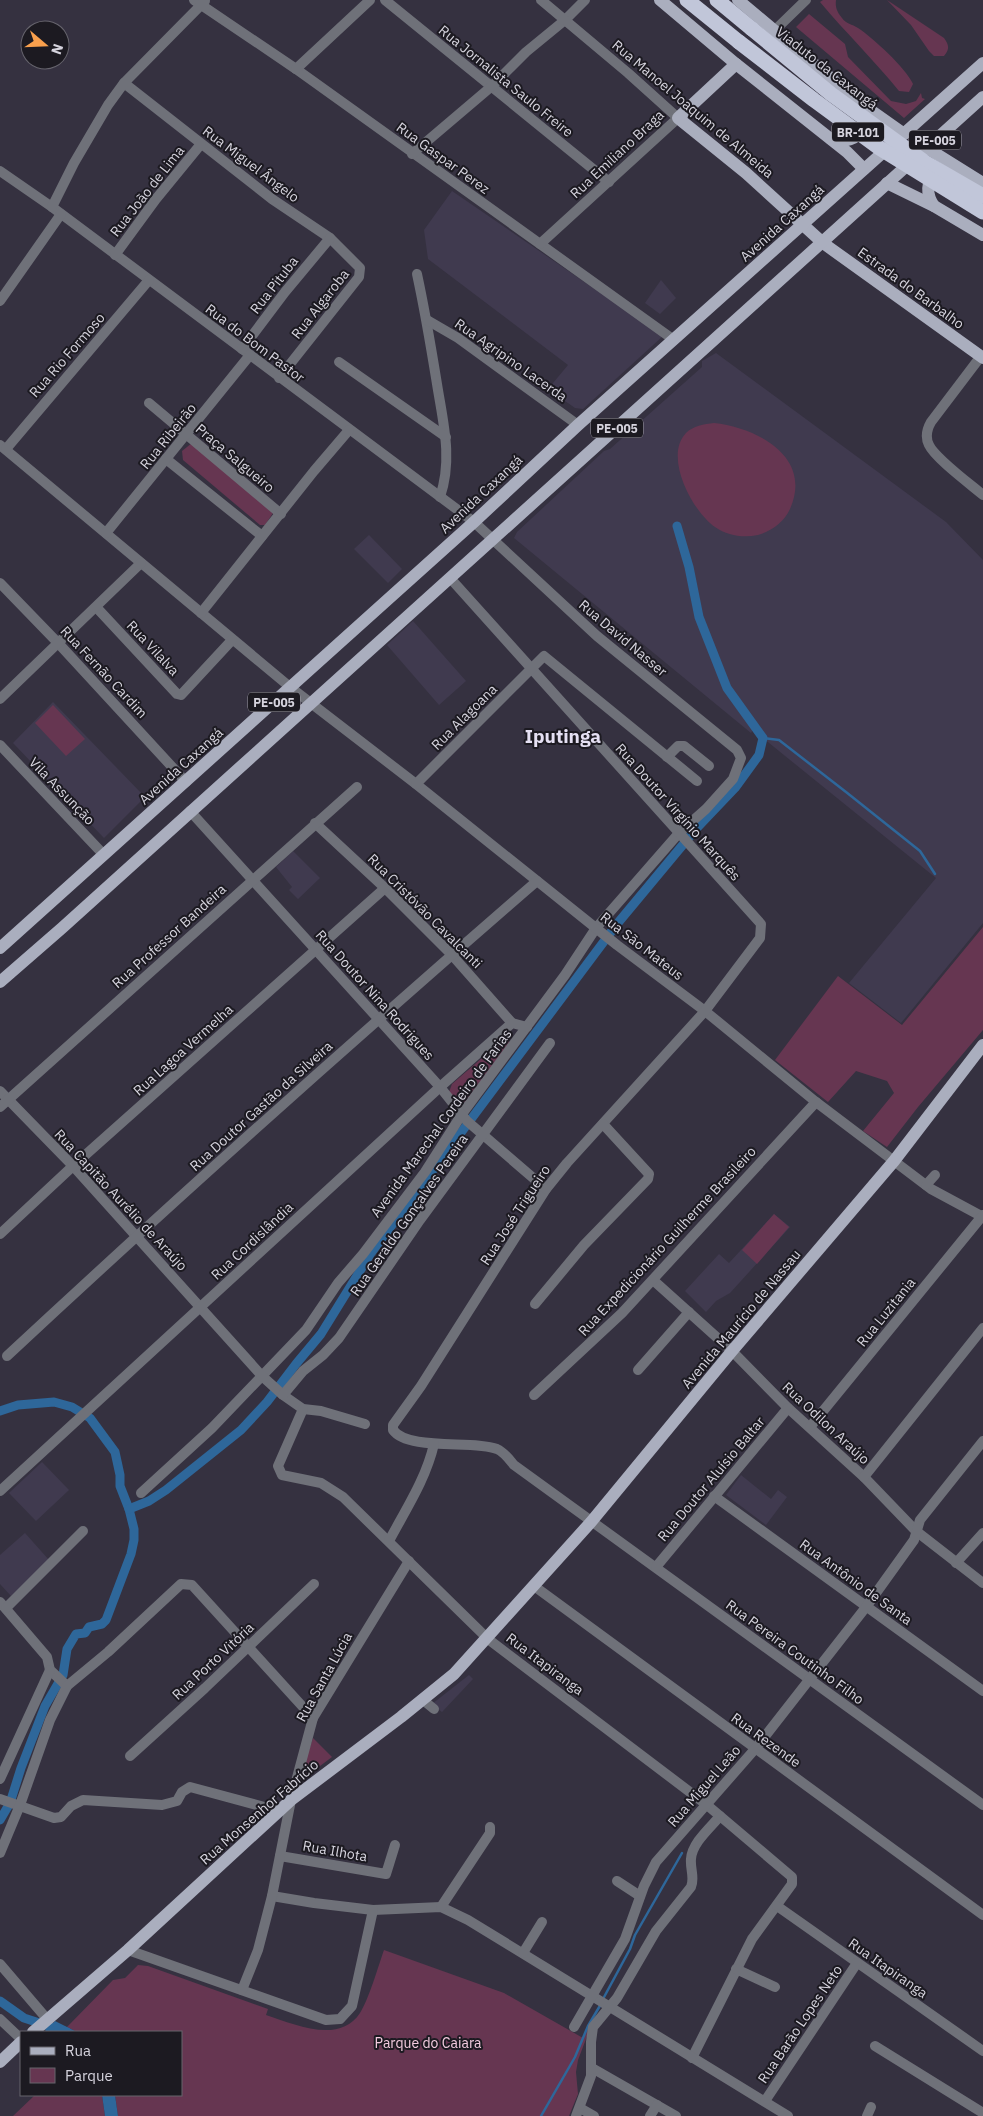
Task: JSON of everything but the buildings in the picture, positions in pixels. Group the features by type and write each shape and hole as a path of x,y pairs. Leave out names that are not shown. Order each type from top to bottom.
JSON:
{"highway":[{"name":"BR-101","path":"687,0 814,100 878,147 983,212"},
{"name":"Viaduto da Caxangá","path":"717,0 831,94 926,163 983,196"}],"main road":[{"path":"660,0 736,64 831,139 864,169"},
{"path":"738,0 863,105 904,134"},
{"name":"Avenida Caxangá","path":"0,948 474,522 578,424 983,63"},
{"name":"Rua Emiliano Braga","path":"678,118 736,64"},
{"name":"PE-005","path":"0,982 983,97"},
{"path":"831,139 840,142 856,137 866,122 863,105"},
{"name":"Rua Manoel Joaquim de Almeida","path":"678,118 746,173 823,242"},
{"path":"927,148 983,183"},
{"path":"934,206 929,198 927,189 934,173 950,166 959,168"},
{"path":"887,183 934,206 983,235"},
{"name":"Estrada do Barbalho","path":"823,242 982,357"},
{"name":"Avenida Maurício de Nassau","path":"516,1607 591,1522 732,1351 894,1161 983,1045"},
{"name":"Rua Monsenhor Fabrício","path":"46,2020 128,1950 291,1800 423,1700 454,1674 516,1607"},
{"path":"34,2031 46,2020"},
{"path":"0,2062 20,2042"}],"street":[{"path":"296,69 370,0"},
{"name":"Rua Jornalista Saulo Freire","path":"385,0 609,182"},
{"name":"Rua Manoel Joaquim de Almeida","path":"541,0 678,118"},
{"path":"412,154 492,86 526,52 565,20 585,0"},
{"path":"774,31 806,0 814,9"},
{"path":"52,207 108,105 124,83 200,1"},
{"name":"Rua Gaspar Perez","path":"200,1 674,340"},
{"name":"Rua Miguel Ângelo","path":"124,83 272,198 330,238 360,268"},
{"name":"Rua Emiliano Braga","path":"540,244 678,118"},
{"name":"Rua João de Lima","path":"115,255 156,198 201,144"},
{"name":"Rua do Bom Pastor","path":"0,170 474,522 492,540"},
{"path":"0,301 61,214"},
{"name":"Rua Pituba","path":"246,352 285,292 330,238"},
{"name":"Rua Algaroba","path":"279,378 359,278 360,268"},
{"path":"417,274 427,320 446,437 447,469 440,497"},
{"name":"Rua Rio Formoso","path":"3,447 149,280"},
{"name":"Rua Agripino Lacerda","path":"427,320 458,338 578,424"},
{"name":"Rua Ribeirão","path":"106,533 186,436 246,352"},
{"path":"982,357 931,422 926,434 932,450 983,495"},
{"path":"339,362 446,437"},
{"name":"Praça Salgueiro","path":"150,403 186,436 281,514"},
{"path":"201,613 314,470 349,430"},
{"name":"Rua São Mateus","path":"3,447 290,687 416,784 617,945 705,1011 816,1102 926,1185 983,1216"},
{"path":"166,460 262,536"},
{"name":"Rua David Nasser","path":"492,540 597,636 740,753"},
{"path":"0,699 141,564"},
{"name":"Rua Doutor Virgínio Marquês","path":"450,578 681,835 705,858 761,924 762,932"},
{"name":"Rua Fernão Cardim","path":"0,583 186,782"},
{"name":"Rua Vilalva","path":"96,608 177,694 181,695 232,640"},
{"name":"Rua Alagoana","path":"416,784 544,656 667,757"},
{"name":"Vila Assunção","path":"0,745 104,855"},
{"path":"698,781 667,757 678,746 684,746 709,766"},
{"name":"Avenida Marechal Cordeiro de Farias","path":"141,1493 264,1378 306,1330 338,1283 363,1254 464,1118 596,928 733,779 740,763 740,753"},
{"name":"Rua Professor Bandeira","path":"4,1103 357,787"},
{"name":"Rua Doutor Nina Rodrigues","path":"190,811 440,1087 464,1118 546,1189"},
{"name":"Rua Cristóvão Cavalcanti","path":"315,823 452,954 512,1023"},
{"name":"Rua Doutor Gastão da Silveira","path":"8,1356 136,1235 378,1019 537,882"},
{"name":"Rua Lagoa Vermelha","path":"0,1234 73,1166 385,888"},
{"name":"Rua José Trigueiro","path":"393,1430 393,1425 421,1386 546,1189 567,1163 705,1011 760,938 762,932"},
{"path":"512,1023 527,1027"},
{"name":"Rua Cordislândia","path":"0,1491 512,1023"},
{"name":"Rua Geraldo Gonçalves Pereira","path":"282,1394 303,1371 323,1355 339,1338 480,1133 550,1043"},
{"name":"Rua Capitão Aurélio de Araújo","path":"0,1091 4,1103 73,1166 264,1378 303,1409 321,1411 365,1424"},
{"name":"Rua Expedicionário Guilherme Brasileiro","path":"534,1396 622,1313 816,1102"},
{"path":"535,1304 584,1245 648,1179 649,1174 603,1124"},
{"path":"926,1185 935,1175"},
{"name":"Rua Luzitania","path":"810,1426 983,1216"},
{"name":"Rua Odilon Araújo","path":"653,1280 732,1351 788,1408 864,1477 916,1531 983,1583"},
{"path":"638,1370 689,1312"},
{"path":"864,1477 983,1328"},
{"name":"Rua Doutor Aluísio Baltar","path":"656,1567 788,1408"},
{"name":"Rua Itapiranga","path":"303,1409 278,1466 282,1475 321,1483 343,1497 488,1639 720,1816 792,1877 793,1880 776,1906 983,2051"},
{"name":"Rua Pereira Coutinho Filho","path":"393,1430 396,1434 434,1444 497,1449 591,1522 656,1567 983,1805"},
{"name":"Rua Miguel Leão","path":"574,2027 594,1997 624,1939 640,1896 656,1862 707,1806 810,1680 914,1540 920,1520 983,1441"},
{"path":"389,1541 421,1484 430,1462 434,1444"},
{"name":"Rua Antônio de Santa","path":"714,1496 983,1691"},
{"path":"66,1684 51,1671 47,1658 3,1605 82,1531"},
{"path":"956,1563 983,1533"},
{"name":"Rua Santa Lúcia","path":"242,1990 258,1950 272,1896 291,1800 313,1718 409,1561"},
{"path":"0,1853 50,1720 66,1684 108,1652 181,1584 192,1585 313,1718"},
{"name":"Rua Porto Vitória","path":"130,1756 314,1584"},
{"name":"Rua Rezende","path":"534,1586 983,1915"},
{"path":"0,1779 51,1671"},
{"path":"423,1700 434,1709"},
{"path":"0,1799 54,1818 61,1817 71,1806 83,1800 162,1805 177,1801 182,1792 190,1787 279,1811"},
{"path":"594,2116 578,2112 592,2068 591,2042 594,2026 609,2007 656,1931 691,1887 693,1880 691,1859 693,1850 720,1816"},
{"path":"440,1907 490,1833 490,1827"},
{"name":"Rua Ilhota","path":"280,1856 386,1874 395,1844"},
{"path":"617,1881 640,1896"},
{"path":"272,1896 373,1910 440,1907 468,1920 523,1953 788,2116"},
{"path":"692,2058 752,1939 776,1906"},
{"path":"128,1950 326,2020 340,2019 352,2006 373,1910"},
{"path":"523,1953 542,1922"},
{"name":"Rua Barão Lopes Neto","path":"765,2101 857,1963"},
{"path":"0,1964 46,2020"},
{"path":"736,1969 775,1987"},
{"path":"0,2019 20,2040"},
{"path":"875,2046 983,2113"},
{"path":"592,2068 676,2116"},
{"path":"650,2116 657,2105"}],"shaded area":[{"path":"452,191 663,336 583,409 575,408 548,389 568,365 428,259 424,230"},
{"path":"661,280 676,298 660,314 645,303"},
{"path":"716,353 946,522 983,560 983,923 901,1023 849,983 936,878 753,730 751,733 514,538 517,532 604,451 610,449 702,367 702,361"},
{"path":"369,535 402,569 388,583 354,549"},
{"path":"413,621 466,681 439,705 387,645"},
{"path":"53,702 145,797 104,838 13,743"},
{"path":"293,851 320,878 298,899 289,890 292,887 276,867"},
{"path":"774,1214 790,1227 730,1293 716,1301 706,1312 685,1291 719,1254 729,1263"},
{"path":"42,1462 69,1490 36,1521 9,1493"},
{"path":"741,1475 771,1499 778,1490 787,1497 766,1525 726,1495"},
{"path":"25,1533 49,1560 11,1596 0,1584 0,1555"},
{"path":"469,1675 473,1679 442,1712 432,1704"}],"green space":[{"path":"823,0 836,0 839,14 844,20 858,28 880,46 904,70 913,84 909,92 899,91 820,2"},
{"path":"887,0 944,38 948,47 944,56 934,56 911,25"},
{"path":"809,14 845,44 848,57 891,101 906,104 916,101 921,93 922,98 925,99 904,118 796,27"},
{"path":"714,423 748,431 777,448 788,460 794,474 795,491 790,509 781,522 768,531 758,535 747,536 736,536 725,532 706,520 690,497 679,469 680,443 686,433 692,429"},
{"path":"192,443 273,513 265,525 260,525 183,460 182,451"},
{"path":"53,705 85,739 66,756 35,723"},
{"path":"983,927 983,1030 887,1147 863,1131 894,1093 887,1081 856,1071 828,1102 775,1060 838,976 902,1025"},
{"path":"505,1038 509,1039 509,1043 465,1102 458,1102 449,1092 452,1084"},
{"path":"774,1214 789,1227 757,1264 742,1250"},
{"path":"313,1738 332,1757 308,1775 302,1771"},
{"name":"Parque do Caiara","path":"384,1950 504,1993 583,2038 597,2010 578,2060 576,2072 578,2094 569,2116 118,2116 115,2096 182,2096 182,2031 75,2031 67,2027 113,1980 125,1978 138,1965 148,1966 268,2009 266,2015 303,2027 316,2029 340,2028 351,2023 360,2013 370,1991"},
{"path":"34,2096 102,2096 105,2116 13,2116"}],"water":[{"path":"55,2021 75,2031 45,2031"},
{"path":"102,2096 115,2096 118,2116 105,2116"}],"waterway":[{"path":"129,1509 149,1501 166,1490 241,1430 267,1402 321,1334 371,1253 617,924 696,829 735,788 759,755 763,738 727,688 699,617 689,567 677,526"},
{"path":"763,738 779,740 846,792 920,851 935,874"},
{"path":"0,1411 18,1405 54,1402 72,1407 90,1418 115,1452 120,1475 120,1486 134,1529 131,1554 106,1620 102,1624 89,1627 85,1633 76,1634 67,1649 63,1675 45,1706 21,1768 10,1803 0,1820"},
{"path":"603,1999 630,1949 635,1935 682,1853"},
{"path":"0,2001 24,2018 64,2031"},
{"path":"541,2116 575,2057 588,2026 601,2004"}],"district":[{"name":"Iputinga","path":"563,736"}]}
